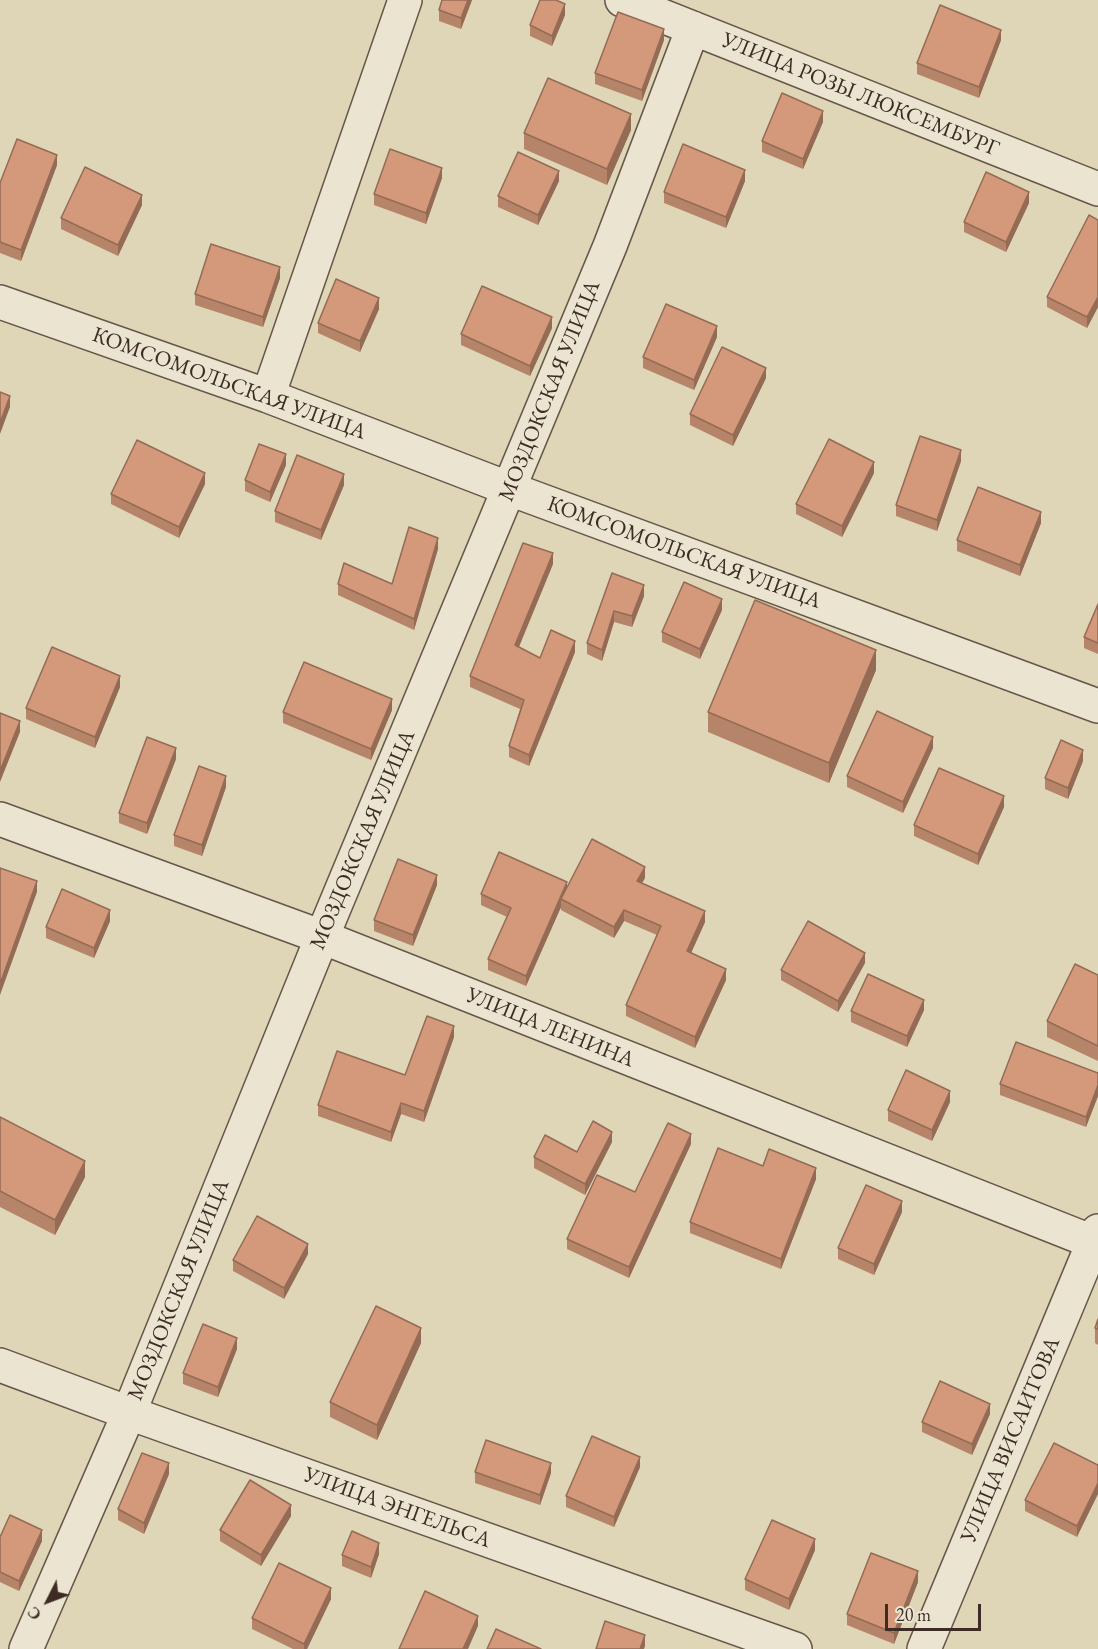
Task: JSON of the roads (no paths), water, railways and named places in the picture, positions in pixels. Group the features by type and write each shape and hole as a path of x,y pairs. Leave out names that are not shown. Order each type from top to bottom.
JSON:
{"street":[{"path":"268,396 405,0"},
{"name":"УЛИЦА РОЗЫ ЛЮКСЕМБУРГ","path":"622,0 1098,189"},
{"name":"МОЗДОКСКАЯ УЛИЦА","path":"26,1649 129,1413 322,938 610,246 693,28"},
{"name":"КОМСОМОЛЬСКАЯ УЛИЦА","path":"0,302 268,396 510,489 1098,706"},
{"name":"УЛИЦА ЛЕНИНА","path":"0,819 322,938 1096,1239"},
{"name":"УЛИЦА ВИСАИТОВА","path":"924,1649 1096,1239"},
{"name":"УЛИЦА ЭНГЕЛЬСА","path":"0,1365 129,1413 795,1649"}]}
